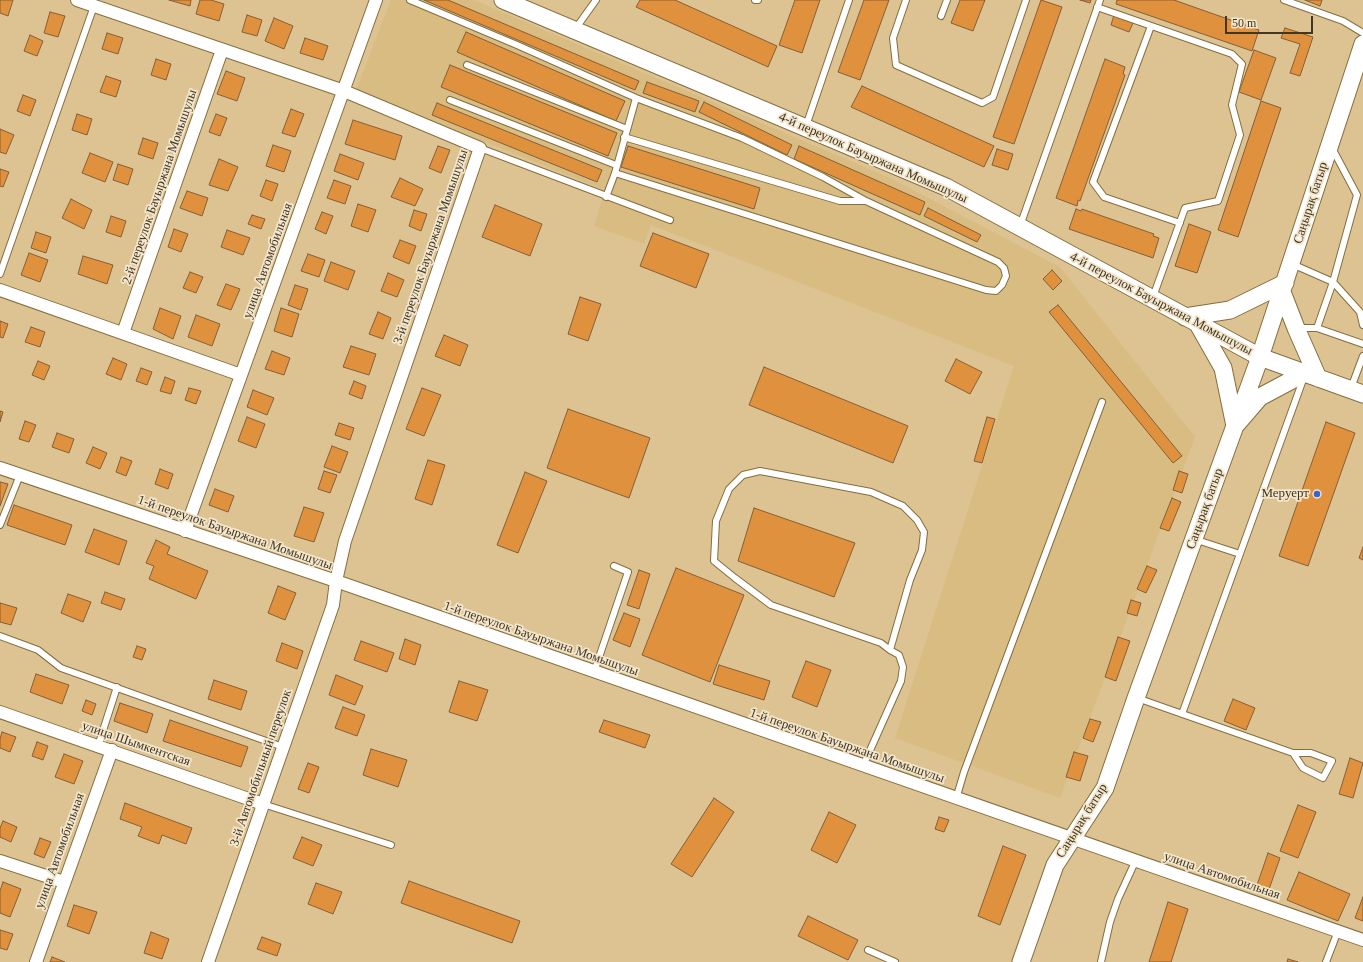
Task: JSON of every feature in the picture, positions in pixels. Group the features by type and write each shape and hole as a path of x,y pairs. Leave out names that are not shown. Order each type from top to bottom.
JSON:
{"street":[{"name":"3-й переулок Бауыржана Момышулы","path":"77,0 344,91 480,148 345,540 336,581"},
{"name":"улица Автомобильная","path":"185,531 376,0"},
{"name":"4-й переулок Бауыржана Момышулы","path":"503,0 946,187 1260,357 1357,392"},
{"name":"Саңырақ батыр","path":"1021,962 1055,865 1105,788 1136,698 1260,357 1363,44"},
{"name":"2-й переулок Бауыржана Момышулы","path":"123,333 222,50"},
{"path":"1283,287 1312,376 1260,397 1235,426 1223,368 1192,321 1230,310 1283,287"},
{"path":"0,290 241,375"},
{"name":"1-й переулок Бауыржана Момышулы","path":"0,468 336,581 1072,840"},
{"name":"3-й Автомобильный переулок","path":"208,962 333,605 336,581"},
{"name":"улица Шымкентская","path":"0,712 263,804"},
{"name":"улица Автомобильная","path":"36,962 112,750"},
{"name":"улица Автомобильная","path":"1072,840 1363,940"},
{"path":"0,861 64,882"}],"lane":[{"path":"410,0 517,45 636,98 742,138 823,177 866,201 998,262 1004,268 1006,276 1002,285 996,291 986,290 614,173"},
{"path":"575,30 596,0"},
{"path":"805,128 849,0"},
{"path":"906,0 893,38 896,65 982,103 993,97 1026,0"},
{"path":"941,16 947,0"},
{"path":"1020,227 1100,0"},
{"path":"1284,0 1342,21 1363,33"},
{"path":"0,274 94,6"},
{"path":"1097,7 1232,54 1242,64 1232,105 1240,135 1218,201 1185,208 1152,299"},
{"path":"1150,26 1093,182 1104,197 1180,223"},
{"path":"467,64 627,129"},
{"path":"606,197 636,98"},
{"path":"450,100 616,165"},
{"path":"624,137 840,201 866,201"},
{"path":"1316,328 1333,282 1357,195 1330,145"},
{"path":"480,148 670,220"},
{"path":"1291,264 1333,282 1360,312 1363,325"},
{"path":"1296,328 1316,328 1363,344"},
{"path":"1357,392 1362,360"},
{"path":"1182,714 1240,554 1312,376"},
{"path":"956,799 964,772 1102,402"},
{"path":"863,766 901,681 903,667 899,655 890,650 881,644 771,605 714,561 716,521 729,489 743,475 760,471 871,492 903,506 917,520 924,532 922,550 910,580 890,650"},
{"path":"0,525 20,475"},
{"path":"1194,539 1240,554"},
{"path":"594,672 628,572 614,566"},
{"path":"0,636 38,650 62,668 283,747"},
{"path":"98,746 117,687"},
{"path":"1136,698 1293,753 1311,753 1332,761 1323,778 1303,768 1293,753"},
{"path":"263,804 391,845"},
{"path":"1101,962 1110,922 1118,899 1136,862"},
{"path":"1326,962 1338,931"},
{"path":"868,950 896,962"}],"shaded area":[{"path":"391,0 474,0 892,179 1060,267 1195,437 1060,798 895,738 1014,366 651,225 644,244 594,226 605,190 356,90"}],"building":[{"path":"0,0 13,0 8,16 0,13"},
{"path":"169,0 191,0 190,6"},
{"path":"200,0 211,0 224,4 219,21 196,14"},
{"path":"424,0 448,0 639,81 635,90"},
{"path":"640,0 675,0 777,46 768,67 636,7"},
{"path":"795,0 820,0 802,53 779,45"},
{"path":"864,0 889,0 860,80 838,72"},
{"path":"960,0 985,0 973,31 951,23"},
{"path":"1041,0 1062,7 1014,144 993,137"},
{"path":"1080,0 1091,0 1090,3"},
{"path":"1117,0 1174,0 1259,30 1252,51 1116,4"},
{"path":"1305,0 1322,0 1320,6"},
{"path":"50,12 65,16 58,37 44,33"},
{"path":"247,15 262,20 257,36 242,32"},
{"path":"1114,15 1133,23 1129,32 1111,25"},
{"path":"274,18 293,26 284,49 265,41"},
{"path":"1285,28 1313,37 1300,76 1290,73 1300,44 1281,38"},
{"path":"466,32 625,101 616,121 457,52"},
{"path":"107,33 123,38 118,54 102,49"},
{"path":"30,35 43,41 37,56 24,51"},
{"path":"305,38 328,46 323,60 300,53"},
{"path":"1254,50 1276,58 1261,100 1239,92"},
{"path":"156,59 171,64 166,80 151,75"},
{"path":"1105,59 1125,67 1123,74 1125,75 1077,206 1056,198"},
{"path":"450,65 617,133 608,156 441,87"},
{"path":"226,71 245,78 237,101 217,94"},
{"path":"106,76 121,81 116,97 100,92"},
{"path":"647,82 699,101 695,112 643,93"},
{"path":"862,86 994,146 984,167 851,107"},
{"path":"23,95 36,100 30,116 17,111"},
{"path":"1261,101 1281,108 1238,237 1218,230"},
{"path":"704,102 792,145 787,155 699,112"},
{"path":"437,103 602,170 597,182 432,115"},
{"path":"291,109 304,114 295,137 282,133"},
{"path":"77,114 92,119 87,135 72,130"},
{"path":"216,114 227,118 220,136 209,132"},
{"path":"353,120 402,136 395,160 345,144"},
{"path":"0,129 14,135 6,154 0,152"},
{"path":"143,138 158,143 153,159 138,154"},
{"path":"273,145 291,151 284,172 266,166"},
{"path":"438,146 450,150 441,173 429,168"},
{"path":"628,146 760,188 754,209 621,167"},
{"path":"799,146 925,202 920,215 794,159"},
{"path":"997,149 1013,154 1008,170 992,165"},
{"path":"90,153 113,162 105,182 82,173"},
{"path":"340,154 364,163 358,180 334,171"},
{"path":"219,159 238,167 228,191 209,185"},
{"path":"118,164 133,169 128,185 113,180"},
{"path":"0,169 9,172 3,187 0,186"},
{"path":"400,178 423,189 415,206 391,197"},
{"path":"266,180 278,184 272,201 260,196"},
{"path":"334,180 351,186 345,204 327,198"},
{"path":"187,191 208,198 202,216 180,208"},
{"path":"71,199 92,210 84,229 62,218"},
{"path":"358,204 376,210 368,232 351,226"},
{"path":"495,205 542,224 530,256 482,237"},
{"path":"928,208 981,235 977,242 924,216"},
{"path":"1076,209 1081,211 1082,209 1154,234 1153,236 1159,238 1153,258 1069,229"},
{"path":"414,210 427,214 421,231 409,226"},
{"path":"322,212 333,216 326,234 315,229"},
{"path":"252,215 265,219 261,229 248,224"},
{"path":"111,216 126,221 121,237 106,232"},
{"path":"1189,224 1211,232 1197,273 1175,266"},
{"path":"174,229 188,234 181,252 168,247"},
{"path":"227,230 250,238 243,255 221,247"},
{"path":"36,232 51,237 46,253 31,248"},
{"path":"653,233 709,254 696,288 640,266"},
{"path":"400,240 416,246 409,264 393,257"},
{"path":"29,253 48,260 40,282 21,275"},
{"path":"308,254 325,260 319,277 301,271"},
{"path":"83,256 113,265 107,284 78,274"},
{"path":"331,262 355,271 348,290 324,281"},
{"path":"1052,270 1062,281 1053,290 1043,279"},
{"path":"190,272 203,277 196,293 183,288"},
{"path":"388,273 404,280 397,297 381,291"},
{"path":"226,284 240,289 231,310 217,305"},
{"path":"295,285 308,289 301,310 288,305"},
{"path":"580,297 601,304 588,341 568,334"},
{"path":"1058,305 1182,456 1173,463 1049,312"},
{"path":"160,308 181,316 173,339 153,329"},
{"path":"281,308 299,314 292,337 274,331"},
{"path":"378,312 391,318 383,339 369,334"},
{"path":"196,315 220,324 212,346 188,337"},
{"path":"0,321 8,324 3,338 0,337"},
{"path":"31,327 45,332 40,347 25,342"},
{"path":"444,335 468,345 460,366 435,356"},
{"path":"351,346 376,354 369,375 343,367"},
{"path":"272,351 290,358 284,375 265,369"},
{"path":"113,358 127,364 121,380 106,374"},
{"path":"956,359 982,372 970,394 945,381"},
{"path":"38,361 50,366 44,380 32,375"},
{"path":"764,367 908,426 893,463 749,405"},
{"path":"141,368 152,372 147,385 136,381"},
{"path":"165,377 175,381 171,394 160,391"},
{"path":"354,381 366,386 362,399 349,394"},
{"path":"189,388 201,391 196,404 185,400"},
{"path":"422,388 441,395 424,436 406,429"},
{"path":"253,390 274,398 267,415 247,407"},
{"path":"568,409 650,438 629,498 547,468"},
{"path":"0,411 3,412 0,422"},
{"path":"247,417 265,424 256,448 238,441"},
{"path":"987,417 995,419 982,463 974,461"},
{"path":"25,421 36,425 29,442 19,439"},
{"name":"Меруерт","path":"1326,422 1355,433 1308,566 1279,556"},
{"path":"339,423 354,428 350,440 335,435"},
{"path":"57,433 74,439 69,453 52,447"},
{"path":"332,446 348,452 340,473 324,467"},
{"path":"93,447 107,453 100,469 86,463"},
{"path":"121,457 132,461 126,476 116,472"},
{"path":"428,460 445,465 432,505 415,499"},
{"path":"160,469 173,474 168,489 155,484"},
{"path":"324,471 337,475 330,493 318,489"},
{"path":"1179,471 1188,474 1182,493 1173,490"},
{"path":"525,472 547,481 518,553 497,545"},
{"path":"0,482 8,484 0,506"},
{"path":"215,489 234,496 228,512 209,505"},
{"path":"1172,498 1181,502 1169,531 1160,528"},
{"path":"14,505 72,525 65,545 7,525"},
{"path":"304,507 324,513 314,542 294,536"},
{"path":"754,508 855,543 834,597 738,561"},
{"path":"94,529 127,541 119,565 85,552"},
{"path":"156,540 170,547 167,554 208,571 196,599 149,579 154,566 146,563"},
{"path":"1363,547 1363,560 1359,558"},
{"path":"1147,566 1157,570 1146,593 1137,589"},
{"path":"676,568 744,595 710,682 642,655"},
{"path":"639,570 650,574 639,609 627,605"},
{"path":"278,586 296,593 285,620 268,613"},
{"path":"105,592 125,599 121,610 101,603"},
{"path":"68,594 91,602 83,622 61,613"},
{"path":"1131,600 1141,603 1137,616 1127,613"},
{"path":"0,603 17,608 11,625 0,622"},
{"path":"624,613 640,619 630,647 613,640"},
{"path":"1118,637 1130,641 1116,681 1105,677"},
{"path":"405,639 421,645 415,665 399,659"},
{"path":"361,641 394,653 387,672 354,660"},
{"path":"282,643 303,651 297,669 276,661"},
{"path":"137,646 146,649 142,660 133,657"},
{"path":"806,661 831,670 817,707 792,697"},
{"path":"719,665 770,681 764,700 713,684"},
{"path":"36,674 69,685 62,704 30,692"},
{"path":"336,675 363,686 355,705 329,695"},
{"path":"214,680 247,691 241,710 208,699"},
{"path":"459,681 488,690 477,721 449,712"},
{"path":"1233,699 1255,708 1246,730 1224,721"},
{"path":"86,700 96,704 92,715 82,711"},
{"path":"120,703 153,714 147,733 114,721"},
{"path":"343,707 365,715 357,736 335,728"},
{"path":"1090,719 1101,722 1093,742 1083,738"},
{"path":"170,720 248,747 241,767 163,741"},
{"path":"604,720 650,735 645,748 599,732"},
{"path":"2,732 16,737 10,752 0,748"},
{"path":"37,742 48,746 43,760 32,756"},
{"path":"371,749 407,760 398,787 363,775"},
{"path":"1074,752 1088,756 1080,781 1066,777"},
{"path":"64,754 83,761 74,784 55,777"},
{"path":"1350,758 1363,763 1353,798 1339,794"},
{"path":"308,763 319,767 309,793 298,789"},
{"path":"714,798 734,812 692,877 671,864"},
{"path":"125,803 192,828 186,844 162,835 159,844 138,836 142,827 120,819"},
{"path":"1298,805 1316,812 1298,858 1280,851"},
{"path":"829,812 856,825 837,863 811,850"},
{"path":"939,817 949,820 944,832 935,829"},
{"path":"3,821 17,827 11,842 0,837 0,828"},
{"path":"302,837 322,845 313,866 293,858"},
{"path":"40,838 51,842 44,858 34,854"},
{"path":"1003,846 1026,855 1000,925 978,916"},
{"path":"1268,853 1280,858 1267,895 1255,891"},
{"path":"1299,872 1350,894 1338,921 1287,900"},
{"path":"409,881 520,921 512,943 401,903"},
{"path":"3,882 21,889 10,917 0,913 0,891"},
{"path":"316,883 342,892 333,914 308,904"},
{"path":"1363,897 1363,921 1355,918"},
{"path":"1168,902 1188,909 1171,962 1149,962"},
{"path":"74,905 97,912 89,934 67,926"},
{"path":"808,916 858,940 848,960 798,936"},
{"path":"0,930 13,934 7,950 0,948"},
{"path":"151,932 169,939 162,959 144,953"},
{"path":"262,937 281,944 277,956 257,949"},
{"path":"52,957 65,962 50,962"},
{"path":"1288,959 1298,962 1287,962"}],"place":[{"name":"Меруерт","path":"1317,494"}]}
